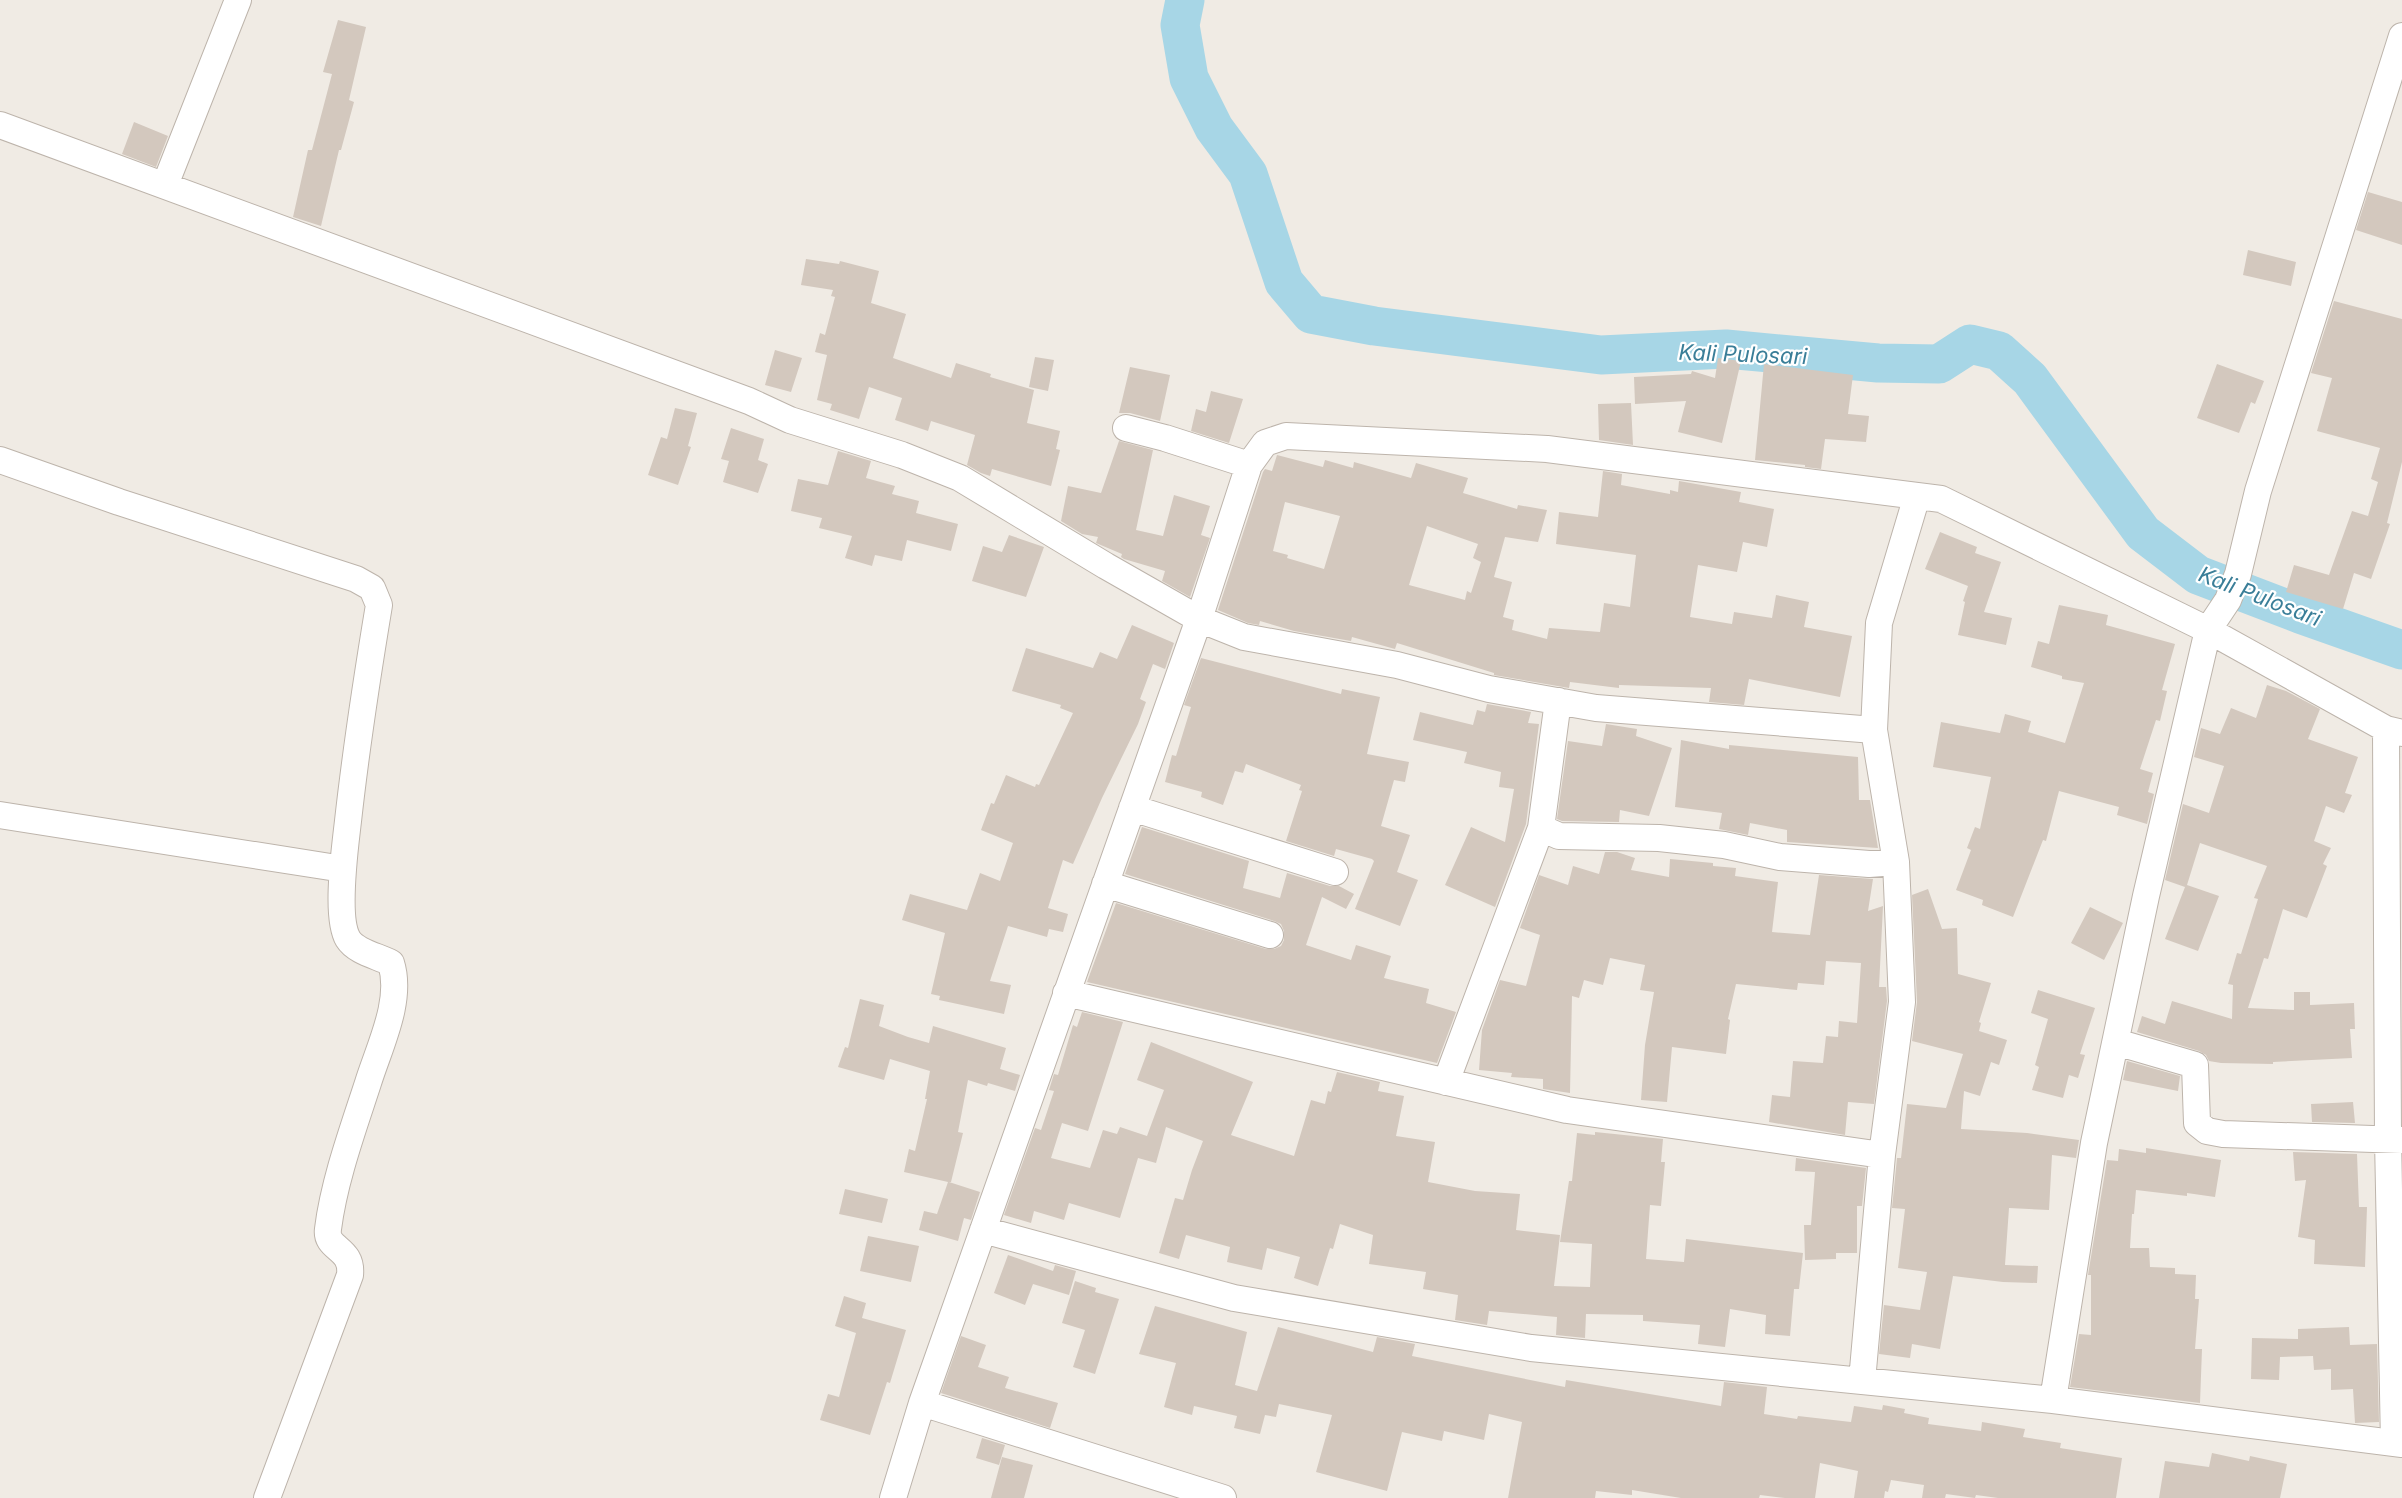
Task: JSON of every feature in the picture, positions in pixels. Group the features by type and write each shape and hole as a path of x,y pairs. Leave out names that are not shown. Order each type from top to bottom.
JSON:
{"street":[{"path":"165,185 238,0"},
{"path":"2053,1400 2094,1143 2149,884 2208,630 2228,600 2238,574 2258,491 2402,36"},
{"path":"0,124 749,402 790,420 932,466 960,478 1198,619 1245,637 1397,665 1489,689 1596,708 1874,730"},
{"path":"1126,428 1249,465"},
{"path":"893,1498 922,1403 1198,619 1249,465 1265,443 1286,436 1547,449 1941,499 2208,630 2394,731 2398,1443 2053,1400 1531,1348 1234,1298 983,1230"},
{"path":"0,460 119,502 356,579 372,588 379,605 360,713 343,869 343,922 348,938 354,946 391,963 394,974 394,992 388,1020 347,1152 327,1232 330,1240 348,1256 351,1264 350,1275 267,1498"},
{"path":"1862,1381 1882,1155 1902,1002 1896,862 1874,730 1880,623 1917,496"},
{"path":"1446,1082 1541,828 1558,701"},
{"path":"1132,808 1335,872"},
{"path":"0,815 343,869"},
{"path":"1541,828 1559,836 1659,838 1724,845 1780,857 1869,864 1896,862"},
{"path":"1105,884 1270,935"},
{"path":"1066,993 1567,1110 1882,1155"},
{"path":"2116,1042 2195,1065 2198,1123 2207,1131 2223,1134 2395,1140"},
{"path":"922,1403 1223,1498"}],"building":[{"path":"338,20 366,27 349,100 354,102 341,150 339,150 321,226 293,217 308,150 312,150 332,74 323,72"},
{"path":"134,122 168,136 156,167 122,154"},
{"path":"2368,192 2402,202 2402,245 2356,230"},
{"path":"2248,250 2296,262 2291,286 2243,275"},
{"path":"806,259 839,264 840,261 879,271 871,303 906,314 893,358 951,378 956,363 991,374 990,377 1034,390 1027,423 1060,431 1056,449 1060,450 1051,486 992,469 990,476 967,465 975,435 931,421 928,431 895,420 902,398 869,387 859,419 830,410 832,404 817,400 827,355 815,352 820,333 825,335 835,297 831,296 833,290 801,285"},
{"path":"2334,301 2402,319 2402,462 2387,523 2390,524 2371,579 2354,573 2343,609 2286,592 2294,565 2329,575 2352,511 2368,516 2378,482 2371,479 2380,448 2317,431 2332,378 2311,373"},
{"path":"775,350 802,358 791,392 765,385"},
{"path":"1035,357 1054,360 1048,391 1029,387"},
{"path":"1718,358 1741,361 1722,443 1678,432 1686,401 1635,404 1634,377 1691,374 1692,371 1715,378"},
{"path":"1764,364 1853,375 1848,414 1869,416 1866,442 1825,439 1821,469 1805,467 1805,465 1755,460"},
{"path":"2217,364 2264,381 2255,404 2251,402 2239,433 2197,418"},
{"path":"1130,367 1170,375 1160,421 1130,413 1119,413"},
{"path":"1211,391 1243,399 1229,443 1191,431 1196,409 1206,412"},
{"path":"1631,403 1633,445 1599,440 1598,404"},
{"path":"675,408 697,413 688,446 691,447 678,485 648,475 661,437 667,439"},
{"path":"731,428 764,439 758,460 768,464 758,493 723,482 729,461 721,459"},
{"path":"1119,441 1153,450 1136,530 1163,536 1174,495 1210,506 1201,535 1210,538 1190,597 1162,581 1165,571 1124,559 1121,557 1122,554 1096,543 1098,537 1082,534 1061,521 1068,486 1101,493"},
{"path":"838,451 871,461 866,478 895,486 892,494 919,501 916,513 958,524 951,551 907,540 902,561 875,555 872,566 845,558 852,536 819,528 822,518 791,511 798,479 828,485"},
{"path":"1277,455 1323,467 1325,460 1353,468 1354,462 1411,478 1416,463 1468,478 1463,493 1517,509 1518,505 1547,510 1538,542 1505,537 1494,577 1512,582 1503,617 1514,620 1512,630 1547,639 1549,628 1600,632 1604,603 1630,607 1636,555 1556,544 1559,512 1598,517 1603,471 1622,474 1621,485 1670,494 1670,490 1678,492 1679,481 1741,492 1739,502 1774,509 1767,547 1743,542 1737,572 1698,565 1690,617 1732,624 1734,612 1772,618 1776,595 1809,602 1804,627 1852,636 1840,697 1749,679 1744,705 1709,702 1711,688 1619,685 1619,688 1570,682 1569,688 1494,675 1494,673 1397,643 1395,649 1352,637 1351,641 1294,631 1260,621 1259,625 1248,623 1218,610 1263,472 1265,469 1272,471","holes":["1285,502 1340,516 1324,569 1287,558 1288,555 1273,551","1427,526 1478,544 1473,558 1481,562 1471,593 1467,591 1465,600 1409,585"]},
{"path":"1940,532 1977,547 1975,553 2001,562 1984,612 2012,618 2006,645 1958,635 1965,602 1963,601 1968,586 1925,569"},
{"path":"1009,535 1044,547 1026,597 972,581 983,546 1002,552"},
{"path":"2059,605 2108,615 2106,625 2175,644 2162,690 2167,691 2160,721 2156,720 2140,769 2153,773 2148,792 2154,794 2147,824 2117,815 2119,807 2059,791 2046,841 2043,840 2013,917 1982,905 1983,900 1956,890 1971,850 1967,848 1975,827 1980,829 1991,777 1933,767 1941,722 2000,733 2005,714 2031,721 2028,732 2065,743 2084,683 2062,679 2062,676 2031,667 2038,641 2049,644"},
{"path":"1132,625 1174,643 1165,669 1153,664 1140,699 1146,702 1138,724 1073,864 1063,860 1048,908 1068,914 1063,932 1049,929 1047,937 1008,926 990,981 1011,985 1004,1014 939,1000 940,996 931,994 945,933 902,920 910,894 967,910 980,873 1000,881 1013,843 981,830 991,803 994,804 1006,775 1035,787 1036,784 1039,785 1073,713 1060,708 1061,705 1012,691 1026,648 1093,668 1100,652 1117,659"},
{"path":"1201,658 1341,694 1342,689 1380,697 1367,754 1409,762 1405,782 1394,780 1381,826 1410,835 1397,872 1418,880 1400,926 1355,909 1374,861 1372,859 1336,849 1334,856 1286,841 1302,791 1299,790 1301,785 1246,764 1243,773 1235,771 1223,805 1201,797 1202,792 1165,782 1172,755 1176,756 1191,707 1184,705"},
{"path":"2267,685 2286,691 2320,709 2308,739 2358,757 2345,793 2352,795 2344,813 2326,806 2314,841 2331,848 2323,864 2327,866 2307,918 2283,909 2268,959 2264,958 2248,1008 2294,1010 2294,992 2310,992 2310,1005 2354,1003 2355,1029 2350,1029 2352,1058 2273,1062 2273,1064 2221,1063 2209,1061 2206,1055 2199,1051 2137,1032 2142,1016 2165,1024 2172,1001 2232,1019 2233,985 2228,984 2237,953 2241,954 2258,899 2254,898 2267,866 2200,843 2187,885 2219,896 2198,951 2165,939 2185,887 2165,880 2183,804 2209,813 2224,766 2194,757 2201,728 2220,734 2231,708 2256,718"},
{"path":"1487,704 1531,712 1528,723 1539,724 1526,824 1495,907 1445,885 1471,827 1505,842 1514,789 1499,787 1501,772 1464,763 1467,752 1413,740 1420,712 1473,725 1477,710 1485,712"},
{"path":"1606,724 1637,729 1636,736 1672,748 1649,816 1620,810 1619,822 1557,819 1568,741 1602,746"},
{"path":"1681,740 1729,749 1729,745 1858,757 1859,800 1870,800 1878,848 1787,842 1787,830 1750,823 1748,835 1719,829 1722,813 1675,807"},
{"path":"1142,827 1249,861 1243,888 1280,898 1287,873 1330,886 1339,886 1354,894 1346,909 1322,897 1306,945 1351,960 1356,945 1391,956 1384,978 1429,989 1426,1003 1456,1012 1437,1063 1087,982 1116,903 1266,949 1281,946 1284,940 1281,924 1274,921 1125,874"},
{"path":"1605,852 1617,852 1635,858 1631,870 1669,877 1670,859 1713,863 1713,866 1736,868 1735,876 1778,882 1772,932 1810,935 1819,875 1873,879 1868,911 1883,906 1879,987 1886,987 1887,1001 1874,1104 1848,1102 1845,1135 1769,1122 1772,1095 1790,1097 1793,1061 1823,1063 1826,1036 1838,1037 1839,1021 1857,1023 1861,963 1826,961 1824,985 1798,983 1797,990 1736,984 1728,1019 1730,1020 1726,1054 1672,1047 1667,1102 1641,1100 1645,1045 1654,992 1640,990 1645,965 1610,958 1603,985 1584,980 1579,998 1572,996 1570,1093 1543,1089 1543,1079 1511,1077 1512,1073 1479,1070 1482,1030 1500,980 1526,986 1540,935 1520,928 1539,875 1568,885 1573,866 1599,874"},
{"path":"1928,889 1942,929 1957,928 1958,974 1991,983 1979,1022 1981,1023 1979,1031 2007,1040 1999,1065 1991,1062 1980,1096 1964,1091 1961,1129 2027,1133 2079,1140 2076,1158 2052,1155 2049,1210 2009,1208 2005,1265 2038,1266 2037,1283 2003,1282 1953,1276 1940,1349 1912,1344 1910,1358 1879,1354 1884,1305 1920,1310 1927,1272 1898,1268 1905,1209 1892,1208 1897,1158 1901,1158 1907,1104 1946,1108 1963,1054 1912,1041 1917,1002 1912,895"},
{"path":"2090,907 2123,923 2104,960 2071,943"},
{"path":"2038,990 2095,1008 2080,1054 2085,1055 2078,1078 2069,1075 2063,1098 2032,1090 2039,1067 2035,1065 2048,1019 2031,1013"},
{"path":"860,999 884,1005 879,1026 908,1037 929,1043 933,1026 1006,1048 1000,1069 1020,1075 1015,1091 968,1080 958,1132 963,1133 951,1182 949,1182 980,1192 971,1220 964,1218 958,1241 919,1230 924,1211 937,1214 948,1182 904,1172 909,1149 915,1151 927,1099 925,1099 930,1071 890,1059 884,1080 838,1067 845,1047 848,1048"},
{"path":"1082,1012 1123,1022 1088,1131 1062,1123 1051,1158 1090,1168 1103,1130 1117,1134 1120,1127 1147,1136 1164,1090 1137,1080 1151,1042 1253,1082 1231,1135 1294,1156 1311,1100 1325,1104 1337,1072 1380,1082 1378,1091 1404,1096 1396,1136 1435,1142 1428,1182 1475,1191 1520,1194 1516,1230 1560,1235 1554,1286 1590,1287 1592,1244 1560,1242 1569,1181 1572,1181 1577,1133 1595,1135 1595,1132 1663,1139 1661,1162 1665,1162 1661,1206 1650,1205 1646,1259 1684,1262 1686,1239 1803,1253 1799,1289 1794,1289 1790,1336 1765,1334 1766,1315 1730,1309 1725,1347 1698,1344 1700,1325 1643,1321 1643,1315 1586,1314 1585,1338 1556,1335 1557,1317 1489,1311 1487,1325 1455,1320 1458,1295 1423,1289 1426,1272 1369,1264 1373,1235 1340,1224 1318,1286 1294,1278 1300,1257 1267,1248 1262,1270 1227,1262 1230,1247 1186,1235 1179,1259 1159,1253 1175,1198 1183,1200 1203,1141 1166,1127 1156,1163 1138,1158 1120,1218 1069,1203 1064,1220 1034,1211 1031,1223 1004,1215 1035,1128 1041,1130 1054,1091 1049,1090 1054,1074 1058,1075 1073,1025 1077,1027"},
{"path":"2127,1061 2180,1076 2178,1091 2123,1080"},
{"path":"2353,1102 2355,1123 2312,1122 2311,1104"},
{"path":"2146,1148 2221,1160 2215,1197 2136,1190 2134,1214 2132,1214 2130,1248 2149,1248 2150,1267 2175,1268 2175,1274 2196,1275 2195,1299 2199,1299 2195,1349 2202,1349 2200,1403 2070,1387 2079,1334 2091,1335 2091,1275 2088,1275 2107,1160 2118,1161 2119,1149 2146,1153"},
{"path":"2293,1152 2357,1154 2359,1207 2367,1207 2365,1267 2314,1264 2315,1240 2298,1237 2306,1180 2295,1181"},
{"path":"1796,1158 1866,1168 1862,1206 1857,1206 1857,1253 1836,1253 1836,1259 1805,1260 1804,1225 1811,1225 1815,1172 1795,1171"},
{"path":"845,1189 888,1199 882,1223 839,1214"},
{"path":"868,1236 919,1246 911,1282 860,1271"},
{"path":"1008,1255 1053,1271 1055,1265 1076,1271 1069,1295 1033,1284 1025,1305 994,1293"},
{"path":"1075,1281 1096,1288 1095,1292 1119,1299 1095,1374 1073,1367 1085,1330 1062,1323"},
{"path":"844,1296 866,1303 862,1318 906,1330 890,1383 887,1382 870,1435 820,1420 828,1394 839,1397 856,1333 835,1326"},
{"path":"1155,1306 1247,1332 1235,1385 1257,1391 1278,1327 1373,1352 1377,1337 1415,1344 1412,1356 1565,1387 1566,1380 1721,1406 1724,1382 1767,1387 1764,1414 1797,1419 1798,1416 1851,1422 1854,1406 1882,1410 1883,1405 1905,1409 1904,1413 1929,1418 1928,1424 1981,1431 1982,1422 2025,1429 2023,1437 2061,1443 2060,1448 2122,1458 2116,1498 1998,1498 1976,1495 1975,1498 1946,1494 1945,1498 1922,1498 1924,1485 1891,1480 1884,1498 1854,1498 1858,1471 1820,1463 1815,1498 1760,1495 1759,1498 1681,1498 1632,1490 1632,1495 1596,1491 1595,1498 1508,1498 1522,1422 1489,1414 1484,1440 1444,1431 1442,1441 1402,1432 1387,1491 1316,1472 1332,1415 1279,1404 1276,1417 1265,1415 1260,1434 1234,1428 1237,1416 1194,1406 1192,1415 1164,1407 1176,1363 1139,1354"},
{"path":"2349,1327 2350,1345 2377,1344 2379,1422 2355,1423 2353,1389 2331,1390 2331,1369 2314,1370 2313,1356 2280,1357 2279,1380 2251,1379 2252,1338 2298,1339 2298,1329"},
{"path":"961,1336 986,1345 978,1367 1009,1377 1005,1388 1058,1403 1050,1428 941,1393"},
{"path":"982,1438 1005,1445 999,1465 976,1458"},
{"path":"2212,1453 2249,1461 2250,1456 2287,1464 2280,1498 2159,1498 2165,1461 2209,1467"},
{"path":"1002,1457 1033,1465 1024,1498 991,1498"}],"waterway":[{"name":"Kali Pulosari","path":"1185,0 1180,25 1189,78 1214,128 1248,174 1284,282 1311,314 1374,326 1601,355 1726,349 1878,363 1939,364 1970,344 1999,351 2030,379 2143,533 2198,575 2402,650"}]}
